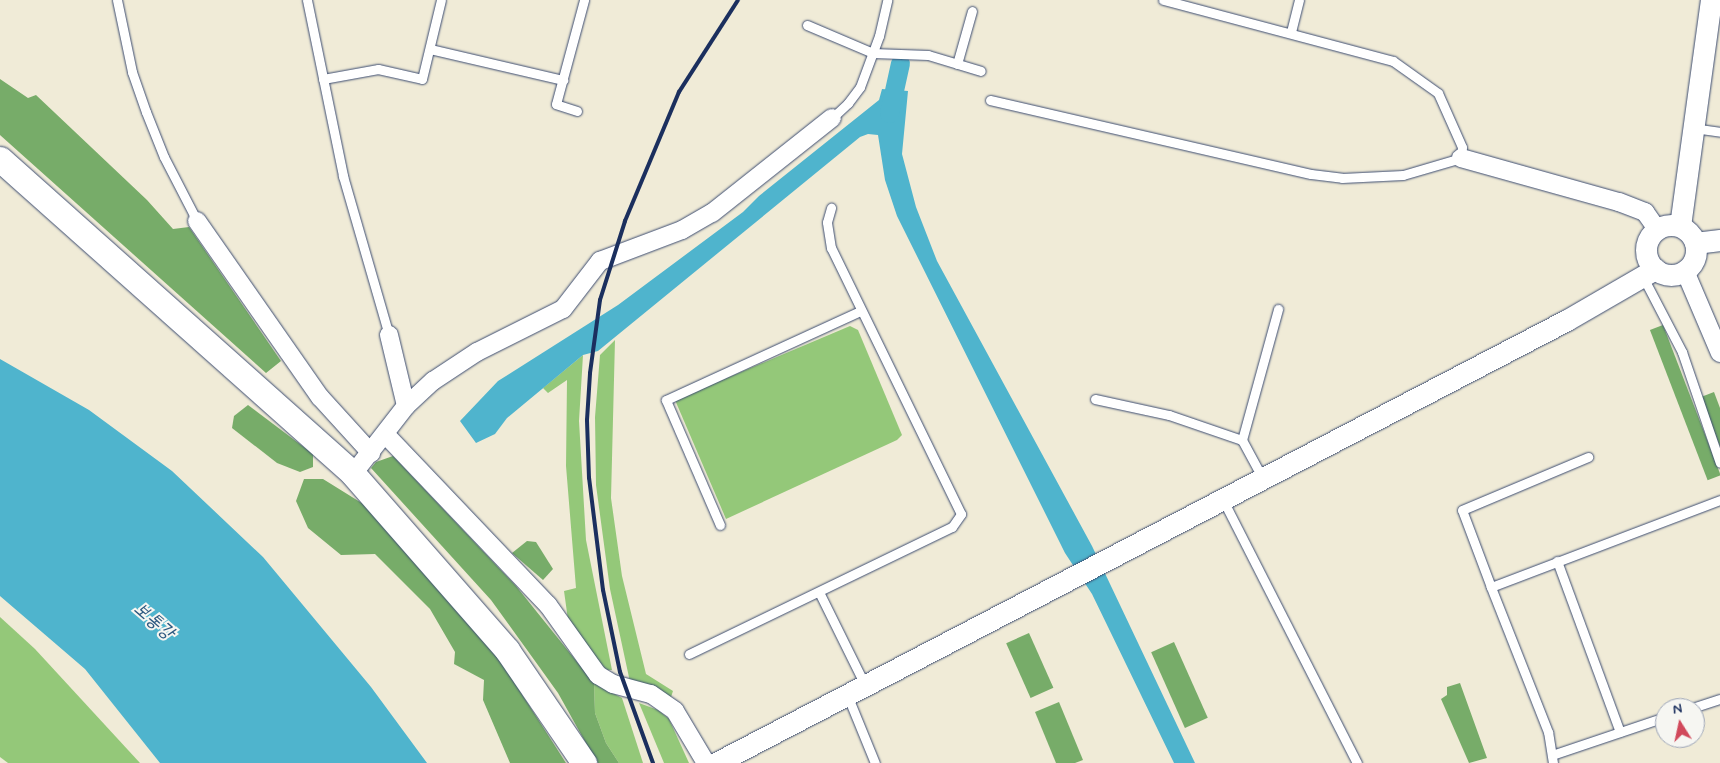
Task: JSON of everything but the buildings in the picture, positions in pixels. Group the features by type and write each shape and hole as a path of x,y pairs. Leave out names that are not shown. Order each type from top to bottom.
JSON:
{"main road":[{"path":"0,159 353,474 507,650 584,763"}],"street":[{"path":"1680,226 1711,0"},
{"path":"353,474 386,435 406,406 433,381 478,352 563,308 600,261 682,230 712,213 832,118"},
{"path":"1461,158 1619,202 1645,212 1657,229"},
{"path":"197,221 320,397 371,453"},
{"path":"716,763 857,692 1263,480 1649,273 1670,275 1685,271 1695,258 1695,243 1680,226 1664,225 1657,229 1646,248 1649,273"},
{"path":"1695,243 1720,240"},
{"path":"1685,271 1720,353"},
{"path":"389,335 406,406"},
{"path":"386,435 548,605 598,675 613,684 651,694 675,711 706,763"}],"lane":[{"path":"117,0 132,72 146,112 164,157 197,221"},
{"path":"307,0 343,176 389,335"},
{"path":"323,79 378,69 422,80 441,0"},
{"path":"577,111 556,104 584,0"},
{"path":"832,118 848,104 860,87 887,0"},
{"path":"990,100 1312,174 1342,178 1403,175 1461,158 1462,146 1438,93 1393,61 1291,32 1163,0"},
{"path":"1291,32 1299,0"},
{"path":"957,64 972,11"},
{"path":"807,24 872,53 928,55 981,71"},
{"path":"430,48 563,80"},
{"path":"1693,128 1720,132"},
{"path":"689,654 952,527 961,514 831,248 827,222 831,208"},
{"path":"1649,273 1682,352 1720,463"},
{"path":"1263,480 1242,440 1278,309"},
{"path":"720,525 666,400 860,310"},
{"path":"1095,399 1169,415 1242,440"},
{"path":"1588,457 1462,510 1548,732 1552,759 1655,720"},
{"path":"1224,500 1357,763"},
{"path":"1491,587 1720,500"},
{"path":"1556,561 1620,732"},
{"path":"819,592 857,692 875,763"},
{"path":"1705,704 1720,699"}],"green space":[{"path":"0,79 28,98 36,95 147,200 173,229 189,227 281,361 266,373 0,135"},
{"path":"1663,325 1720,473 1720,476 1708,480 1650,330"},
{"path":"850,326 858,330 902,435 897,440 726,519 675,400"},
{"path":"615,340 611,498 622,576 646,674 673,691 671,697 630,682 610,589 596,485 595,417 600,355"},
{"path":"583,355 579,421 586,540 612,670 607,670 592,656 569,627 564,591 576,588 566,466 567,380 548,393 543,388"},
{"path":"1714,392 1720,408 1720,447 1701,397"},
{"path":"248,405 313,454 313,467 300,472 277,463 232,428 234,416"},
{"path":"393,456 516,586 594,683 595,713 606,743 619,763 597,763 558,693 491,600 371,468 376,462"},
{"path":"304,479 323,479 381,515 484,635 566,763 510,763 483,700 484,680 454,664 455,652 430,609 375,554 341,555 308,528 296,501"},
{"path":"527,541 536,542 553,569 543,580 512,553"},
{"path":"0,617 35,649 140,763 8,763 0,757"},
{"path":"1029,633 1053,688 1031,698 1006,643"},
{"path":"1174,642 1208,718 1185,728 1151,652"},
{"path":"594,683 622,698 643,763 619,763 606,743 595,713"},
{"path":"1460,683 1487,758 1469,763 1441,699 1447,695 1447,687"},
{"path":"1059,702 1083,760 1075,763 1056,763 1035,712"},
{"path":"639,703 658,710 669,719 689,763 664,763"}],"water":[{"path":"882,89 908,91 902,154 916,207 937,261 1092,546 1195,763 1174,763 1092,594 1065,553 897,216 885,180 878,135 868,134 860,137 598,351 583,355 507,418 495,434 476,443 460,421 498,381 618,305 743,212 759,196 879,100"},
{"name":"보통강","path":"0,359 89,410 172,471 263,557 371,687 427,763 160,763 85,669 0,596"}],"waterway":[{"path":"889,113 900,63"}],"railway":[{"path":"653,763 620,672 603,590 589,478 587,420 590,373 600,300 625,221 679,92 738,0"}]}
